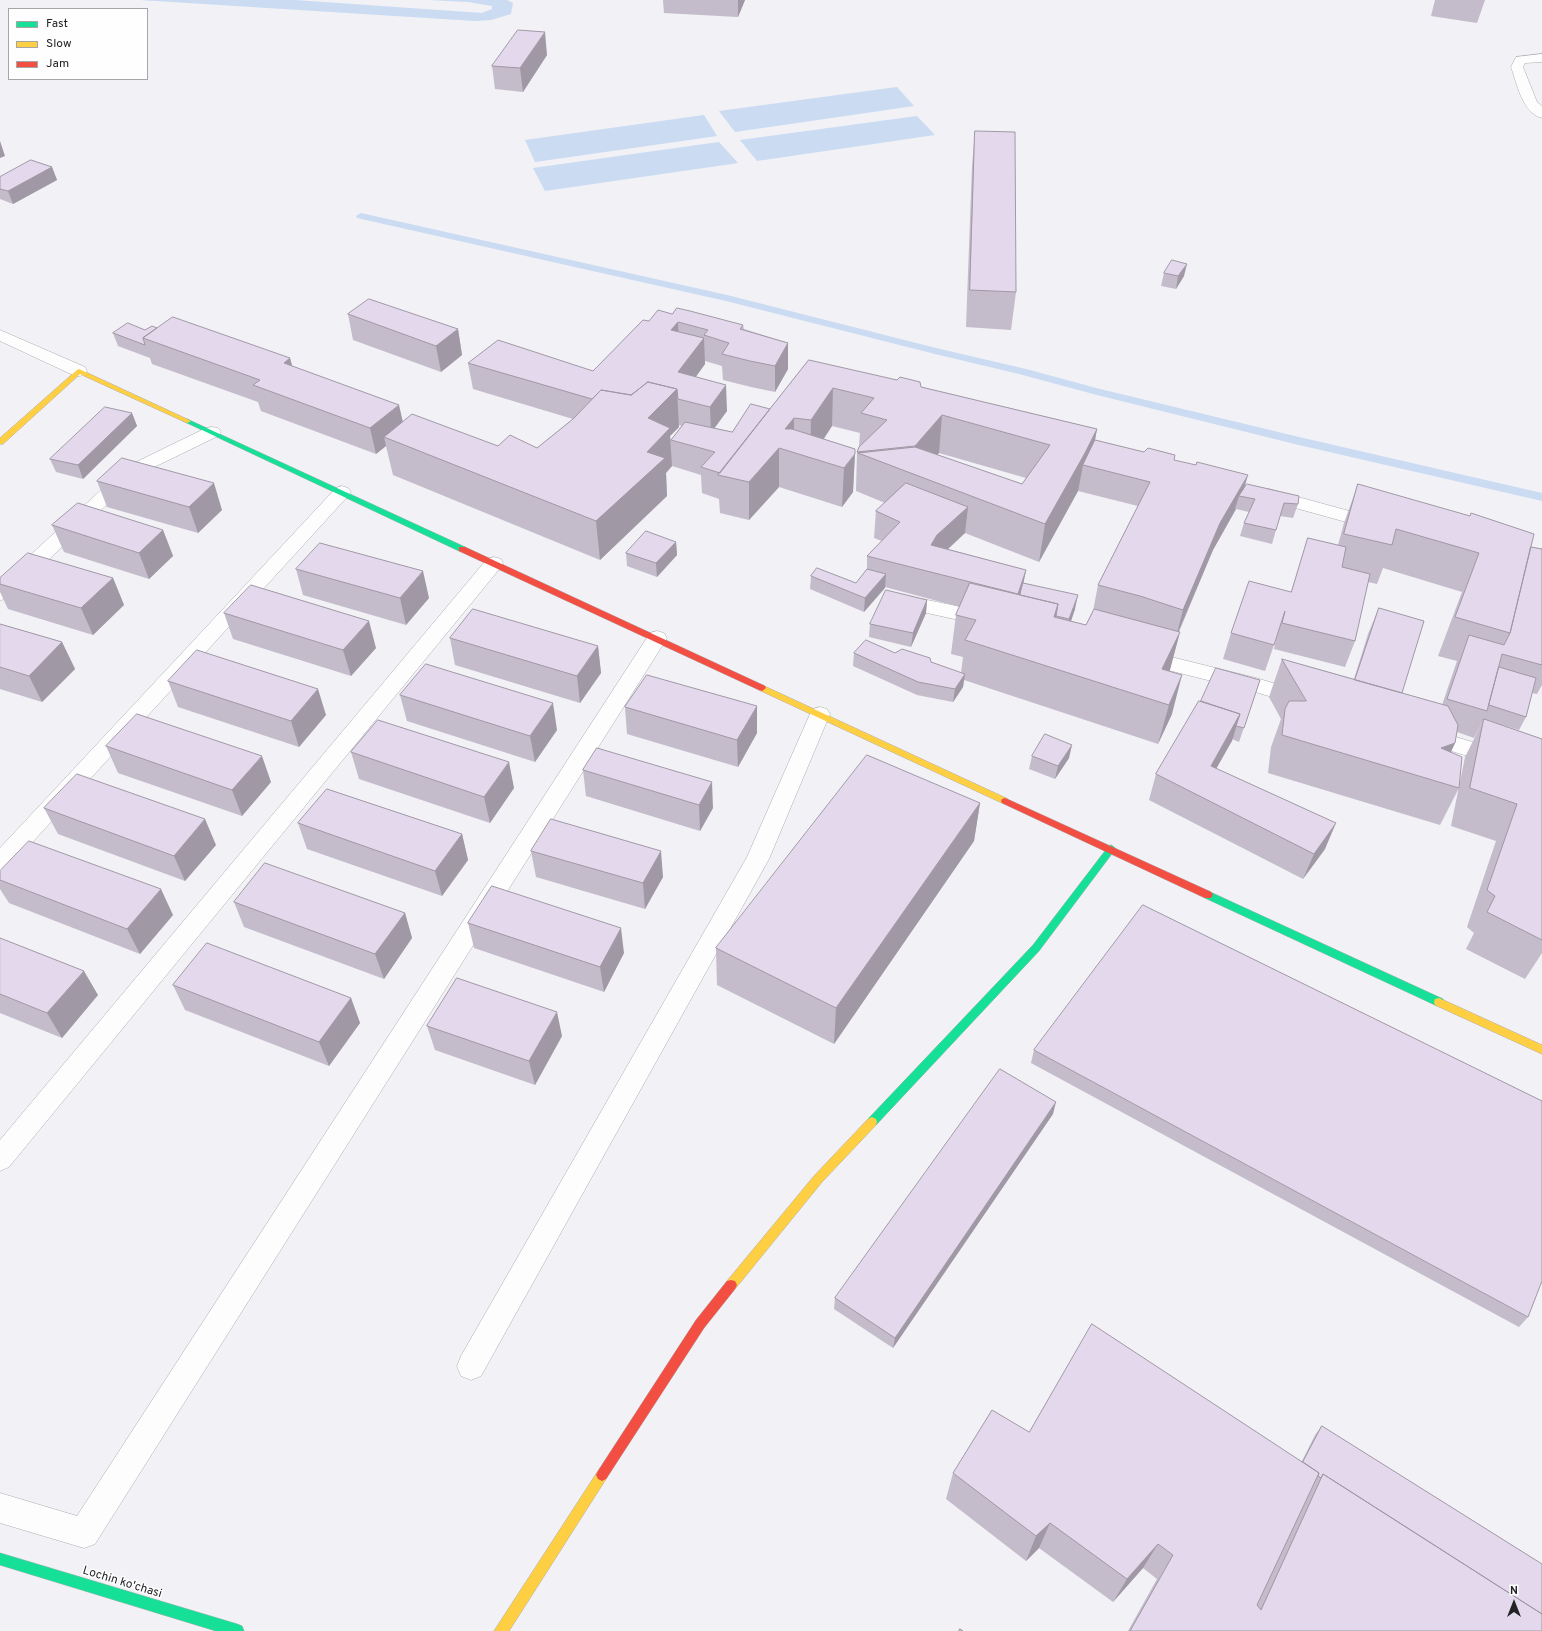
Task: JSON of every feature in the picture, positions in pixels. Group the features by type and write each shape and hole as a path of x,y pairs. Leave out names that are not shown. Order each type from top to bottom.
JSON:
{"street":[{"path":"0,442 79,370 1111,849 1541,1046"},
{"path":"501,1631 700,1324 818,1179 1036,948 1111,849"},
{"name":"Lochin ko'chasi","path":"0,1559 237,1631"}],"lane":[{"path":"1542,58 1521,60 1517,67 1531,103 1542,114"},
{"path":"1527,91 1542,93"},
{"path":"0,335 79,370"},
{"path":"0,594 132,471 212,432"},
{"path":"1252,491 1388,528"},
{"path":"0,863 342,492"},
{"path":"0,1159 494,563"},
{"path":"888,598 1002,622"},
{"path":"0,1508 84,1533 658,638"},
{"path":"1125,652 1256,685 1316,703"},
{"path":"471,1366 758,858 820,714"},
{"path":"1407,730 1542,771"}],"water":[{"path":"140,0 295,0 482,13 492,9 492,6 468,2 428,0 507,0 513,3 511,14 491,20 475,21"},
{"path":"897,87 914,106 735,132 719,111"},
{"path":"704,115 717,136 535,162 525,140"},
{"path":"917,116 935,135 757,161 740,140"},
{"path":"719,142 738,163 545,191 533,168"}],"building":[{"path":"518,30 545,32 520,68 492,66"},
{"path":"975,131 1015,132 1016,292 970,290"},
{"path":"31,160 52,167 8,191 0,189 0,177"},
{"path":"1172,260 1187,264 1178,276 1164,273"},
{"path":"369,299 458,329 436,346 348,314"},
{"path":"677,308 743,325 740,329 788,343 775,366 722,354 729,343 704,335 708,330 678,322 671,330 704,338 678,372 726,385 710,407 678,399 677,389 648,382 631,395 601,390 592,399 468,363 498,340 593,371 643,320 649,321 658,310 672,314"},
{"path":"173,317 290,358 284,363 399,405 370,428 253,385 260,380 143,338"},
{"path":"128,323 145,330 152,326 157,328 143,338 145,345 113,333"},
{"path":"809,360 897,380 900,377 920,382 921,387 1097,429 1045,524 858,453 915,447 1022,484 1050,445 942,415 915,446 857,452 859,447 887,420 861,413 874,398 833,388 811,420 794,418 785,429 792,429 855,449 855,454 844,468 779,448 749,482 718,475"},
{"path":"648,382 677,389 648,418 670,428 647,452 665,458 596,521 384,437 412,414 498,446 510,435 537,448 573,419 601,390 631,395"},
{"path":"751,404 770,409 720,473 701,467 715,452 671,440 685,422 732,432"},
{"path":"105,407 132,413 78,465 50,459"},
{"path":"1095,440 1144,452 1148,448 1175,455 1174,460 1196,465 1197,462 1248,475 1220,523 1183,610 1140,596 1098,585 1150,482 1083,465"},
{"path":"122,458 214,483 189,507 97,481"},
{"path":"906,483 968,507 937,535 931,545 1026,570 1018,594 867,556 900,522 876,511"},
{"path":"1247,484 1299,496 1298,504 1284,503 1276,530 1244,523 1255,499 1239,496"},
{"path":"1358,484 1470,516 1471,513 1534,534 1510,633 1455,617 1479,553 1396,529 1392,545 1344,534"},
{"path":"78,503 163,530 139,553 52,525"},
{"path":"646,531 676,542 656,563 626,553"},
{"path":"1308,538 1346,547 1342,567 1370,574 1355,641 1282,623 1285,611 1274,645 1231,633 1249,581 1291,592"},
{"path":"320,543 423,571 400,598 296,569"},
{"path":"1531,547 1542,549 1542,665 1502,654 1487,711 1447,699 1469,635 1504,645 1510,633"},
{"path":"28,553 113,578 81,608 0,584 0,578"},
{"path":"817,568 856,583 867,569 886,574 865,598 811,576"},
{"path":"970,583 1058,604 1054,617 1086,625 1094,609 1180,632 1162,669 1182,675 1169,705 965,640 976,620 956,615"},
{"path":"1023,583 1078,595 1069,619 1056,616 1058,604 1020,595"},
{"path":"251,585 369,621 343,650 224,613"},
{"path":"886,590 927,600 913,633 870,624"},
{"path":"1379,608 1424,621 1402,693 1355,680"},
{"path":"473,609 598,646 577,676 450,638"},
{"path":"0,624 62,642 29,676 0,667"},
{"path":"866,640 895,653 902,649 930,658 931,662 965,674 955,689 918,682 854,653"},
{"path":"197,650 318,689 291,721 168,681"},
{"path":"1282,659 1448,706 1458,725 1455,743 1441,748 1462,757 1459,788 1282,735 1285,709 1289,701 1306,701"},
{"path":"426,664 553,703 530,736 400,695"},
{"path":"1499,667 1536,678 1526,717 1489,705"},
{"path":"1216,668 1260,680 1244,728 1236,726 1240,714 1201,701"},
{"path":"647,675 757,706 737,740 625,707"},
{"path":"1199,701 1240,714 1211,766 1336,823 1314,854 1156,774"},
{"path":"137,714 262,756 232,790 106,746"},
{"path":"1484,719 1542,739 1542,940 1487,912 1495,896 1487,890 1517,804 1470,788"},
{"path":"378,720 509,762 484,797 351,752"},
{"path":"1045,734 1072,745 1058,766 1032,756"},
{"path":"597,748 712,782 699,805 583,770"},
{"path":"867,755 980,803 836,1008 716,948"},
{"path":"77,774 205,819 174,856 44,808"},
{"path":"327,789 462,834 435,871 298,823"},
{"path":"551,819 661,851 643,883 531,851"},
{"path":"29,841 161,889 127,929 0,880 0,871"},
{"path":"265,863 405,913 375,954 234,902"},
{"path":"492,886 621,928 600,967 468,923"},
{"path":"1143,905 1542,1101 1542,1281 1528,1317 1034,1050"},
{"path":"0,938 84,971 47,1013 0,994"},
{"path":"207,943 351,998 319,1042 173,985"},
{"path":"457,978 557,1012 529,1061 427,1026"},
{"path":"1000,1069 1056,1102 895,1338 835,1298"},
{"path":"1092,1324 1319,1473 1257,1605 1261,1610 1323,1474 1542,1614 1542,1631 1130,1631 1173,1555 1158,1544 1127,1579 1050,1523 1036,1536 953,1473 992,1410 1029,1432"},
{"path":"1322,1426 1542,1564 1542,1614 1323,1474 1321,1478 1318,1476 1319,1473 1303,1462"}],"waterway":[{"path":"361,216 727,298 935,351 1022,371 1097,392 1299,441 1542,497"}],"traffic: fast":[{"path":"187,421 462,549"},
{"path":"872,1122 1036,948 1111,849"},
{"path":"1208,895 1439,1002"},
{"path":"0,1559 237,1631"}],"traffic: slow":[{"path":"0,442 79,371 187,421"},
{"path":"762,688 1005,801"},
{"path":"1439,1002 1542,1050"},
{"path":"731,1285 818,1179 872,1122"},
{"path":"501,1631 602,1475"}],"traffic: jam":[{"path":"462,549 762,688"},
{"path":"1005,801 1208,895"},
{"path":"602,1475 700,1324 731,1285"}]}
